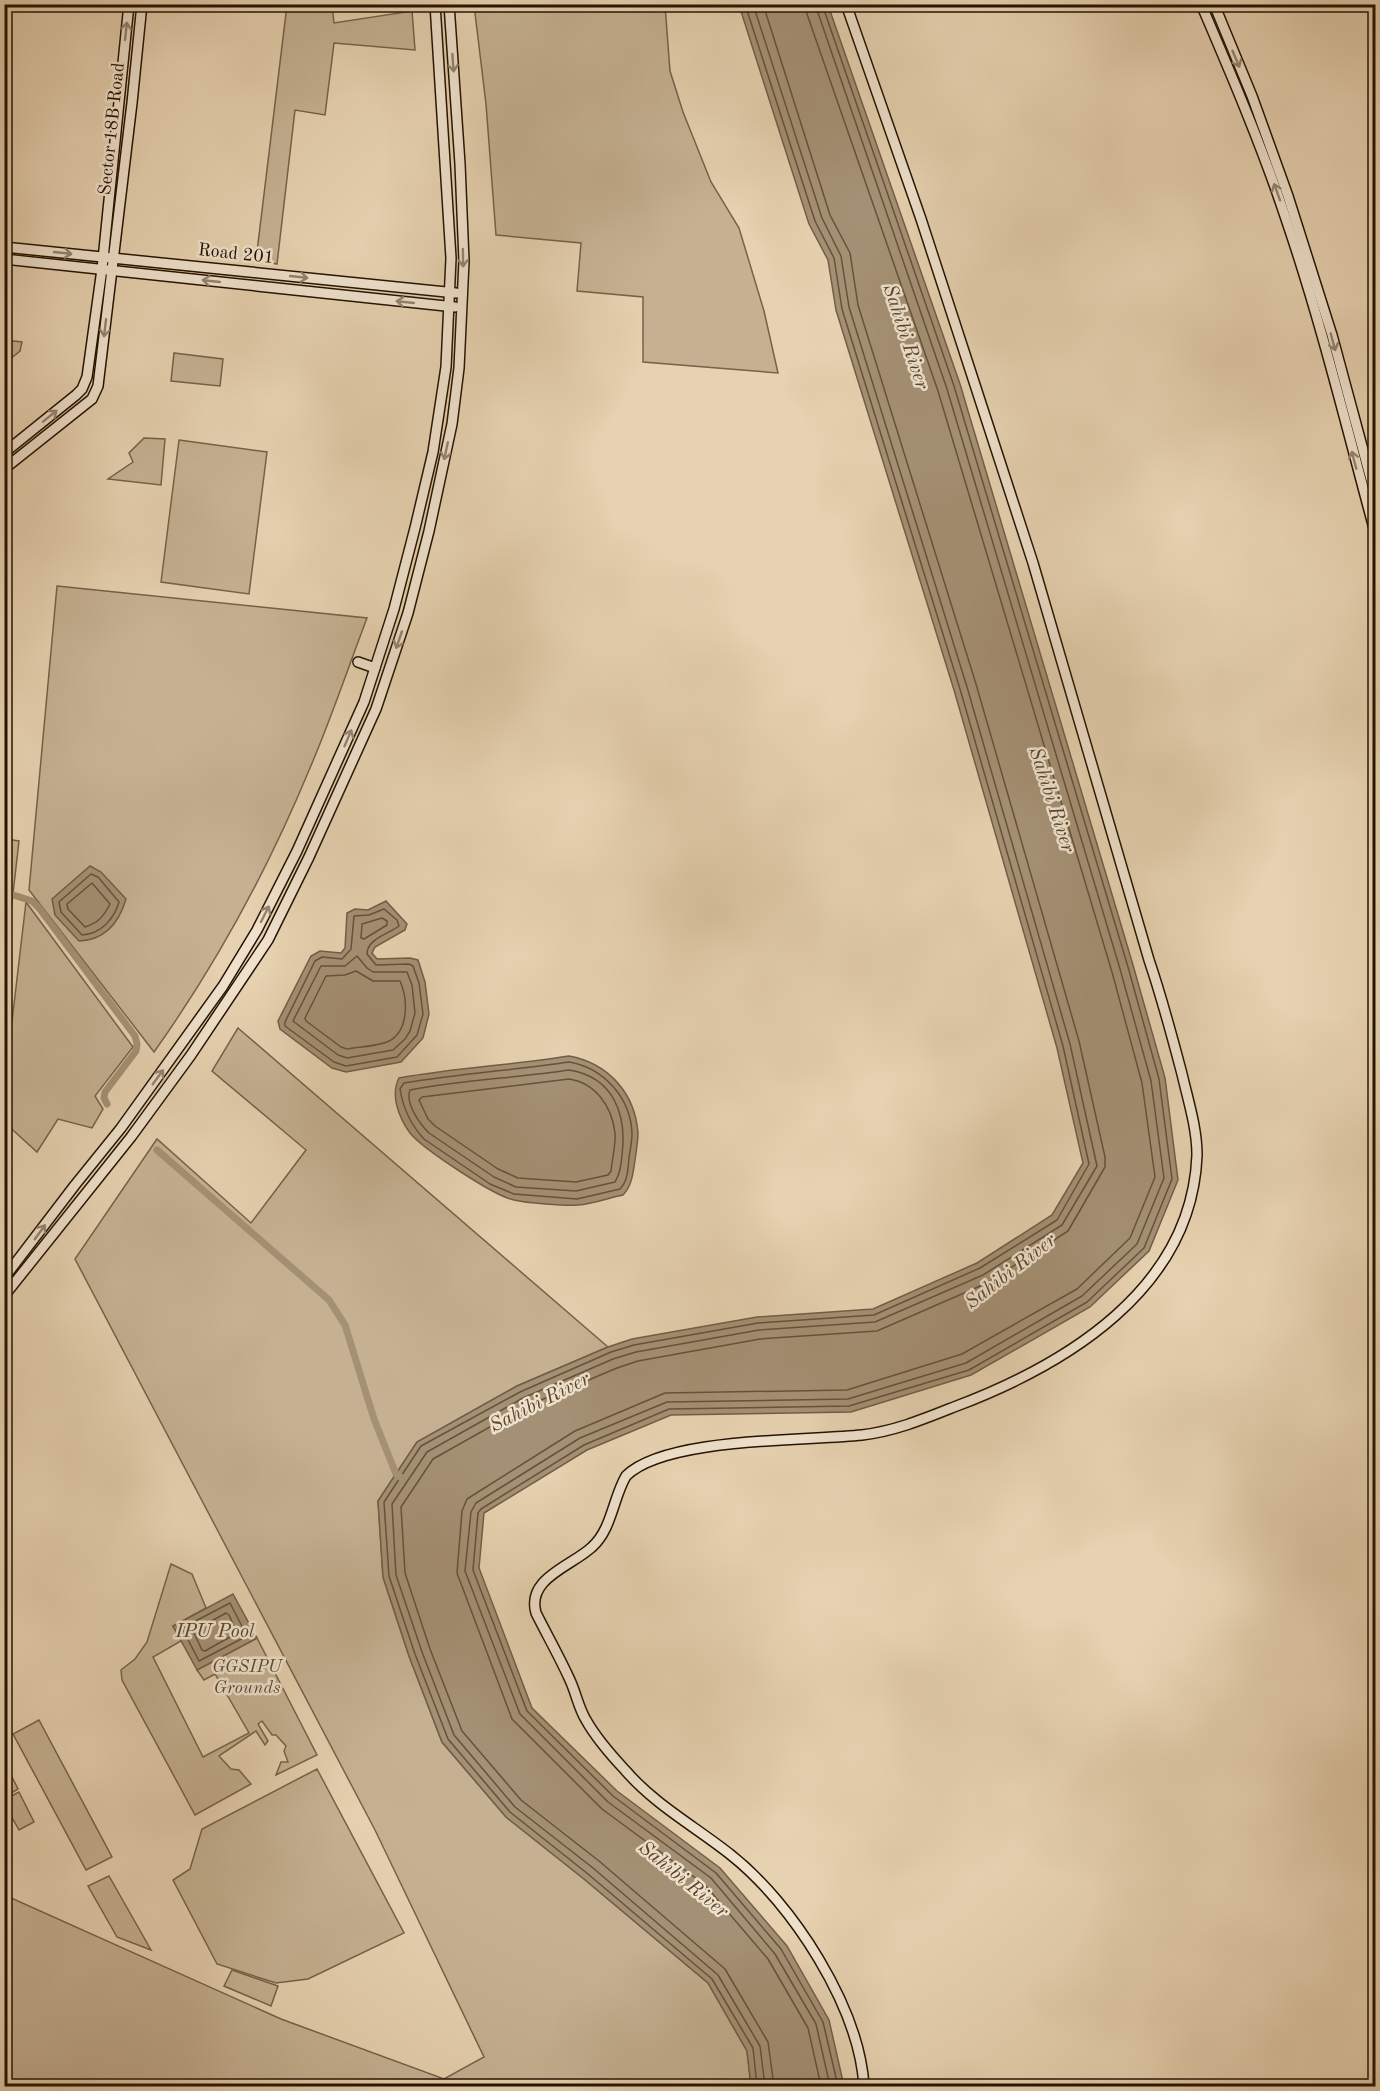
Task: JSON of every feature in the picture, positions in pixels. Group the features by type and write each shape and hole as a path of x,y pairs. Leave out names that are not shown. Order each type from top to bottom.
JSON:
{"street":[{"name":"Sector 18B Road","path":"4,453 84,386 89,366 102,268 129,4"},
{"name":"Sector 18B Road","path":"4,469 92,399 98,386 142,4"},
{"path":"4,1278 121,1128 223,986 252,939 297,851 364,702 394,609 433,452 446,367 451,258 435,4"},
{"path":"4,1296 131,1137 191,1055 268,940 309,857 376,709 408,613 429,531 452,424 463,294 460,164 449,4"},
{"path":"846,4 921,219 1034,563 1149,960 1164,1003 1189,1103 1197,1155 1183,1220 1161,1264 1119,1315 1077,1345 1013,1383 893,1429 863,1435 718,1446 659,1456 634,1469 626,1476 599,1540 545,1581 536,1593 534,1605 536,1613 560,1657 581,1711 591,1728 638,1783 689,1826 732,1856 795,1923 833,1986 859,2053 864,2086"},
{"path":"1201,4 1286,216 1312,301 1376,536"},
{"path":"1214,4 1252,96 1288,196 1332,335 1376,498"},
{"name":"Road 201","path":"4,247 463,294"},
{"name":"Road 201","path":"4,259 463,308"},
{"path":"358,662 375,668"}],"green space":[{"path":"287,5 332,5 334,23 412,11 415,50 334,43 325,115 295,110 277,264 256,260"},
{"path":"474,5 665,5 670,71 683,112 711,182 739,228 764,311 778,373 643,362 643,297 577,291 581,243 496,235 486,104"},
{"path":"5,340 22,342 20,351 5,363"},
{"path":"174,353 223,359 220,386 171,381"},
{"path":"144,438 165,439 161,485 108,479 133,462 129,453"},
{"path":"179,440 267,452 249,594 161,582"},
{"path":"57,586 367,618 318,750 277,842 220,950 154,1052 29,890"},
{"path":"5,839 19,841 5,964 4,963"},
{"path":"26,902 133,1047 95,1096 103,1109 92,1128 58,1119 37,1152 4,1122 5,1081"},
{"path":"238,1028 608,1347 517,1386 417,1442 378,1501 383,1577 409,1656 442,1742 506,1817 708,1983 747,2051 751,2086 212,2086 191,2080 124,2086 5,2086 4,1887 11,1898 281,2019 444,2079 484,2057 375,1830 75,1259 157,1139 251,1223 306,1150 212,1071"},
{"name":"GGSIPU Grounds","path":"171,1564 192,1574 206,1608 173,1626 181,1641 153,1657 203,1757 249,1733 215,1674 204,1680 197,1670 257,1638 317,1755 276,1775 281,1762 288,1762 284,1751 286,1746 276,1735 272,1735 262,1721 258,1724 268,1741 265,1745 256,1731 219,1756 231,1769 239,1770 251,1784 195,1815 122,1680 121,1670 135,1659 147,1642"},
{"path":"39,1720 112,1857 86,1870 13,1734"},
{"path":"5,1763 18,1789 4,1797"},
{"path":"317,1769 404,1933 308,1979 276,1983 217,1964 173,1880 190,1869 202,1829"},
{"path":"19,1792 34,1822 19,1830 4,1800"},
{"path":"109,1876 151,1950 117,1937 88,1886"},
{"path":"232,1970 278,1986 271,2006 224,1986"}],"water":[{"name":"Sahibi River","path":"739,5 828,5 960,384 1165,1078 1178,1180 1149,1251 1090,1307 971,1375 851,1412 671,1415 587,1450 484,1513 479,1568 532,1708 617,1791 720,1868 787,1946 829,2020 844,2086 751,2086 747,2051 708,1983 506,1817 442,1742 409,1656 383,1577 378,1501 417,1442 517,1386 608,1347 632,1339 757,1317 873,1309 977,1263 1052,1215 1083,1163 1057,1048 954,690 836,310 828,260 809,224"},
{"path":"90,866 101,872 126,899 119,916 110,929 96,937 79,941 55,915 52,899"},
{"path":"386,901 407,924 405,930 375,947 372,953 377,959 410,958 418,960 425,982 429,1014 423,1038 401,1062 346,1072 332,1068 280,1029 278,1021 311,956 320,951 341,953 345,948 347,913 355,909 368,910"},
{"path":"569,1056 596,1065 607,1073 617,1082 631,1105 636,1118 638,1140 632,1179 623,1195 572,1205 527,1202 504,1197 459,1171 429,1150 410,1133 399,1113 395,1092 399,1078"},
{"name":"IPU Pool","path":"233,1594 257,1638 197,1670 173,1626"},
{"path":"191,2080 212,2086 124,2086"}],"waterway":[{"path":"4,892 32,901 39,908 135,1036 136,1051 105,1092 104,1098 107,1104"},
{"path":"157,1150 329,1300 345,1325 374,1419 396,1474 402,1478"}]}
